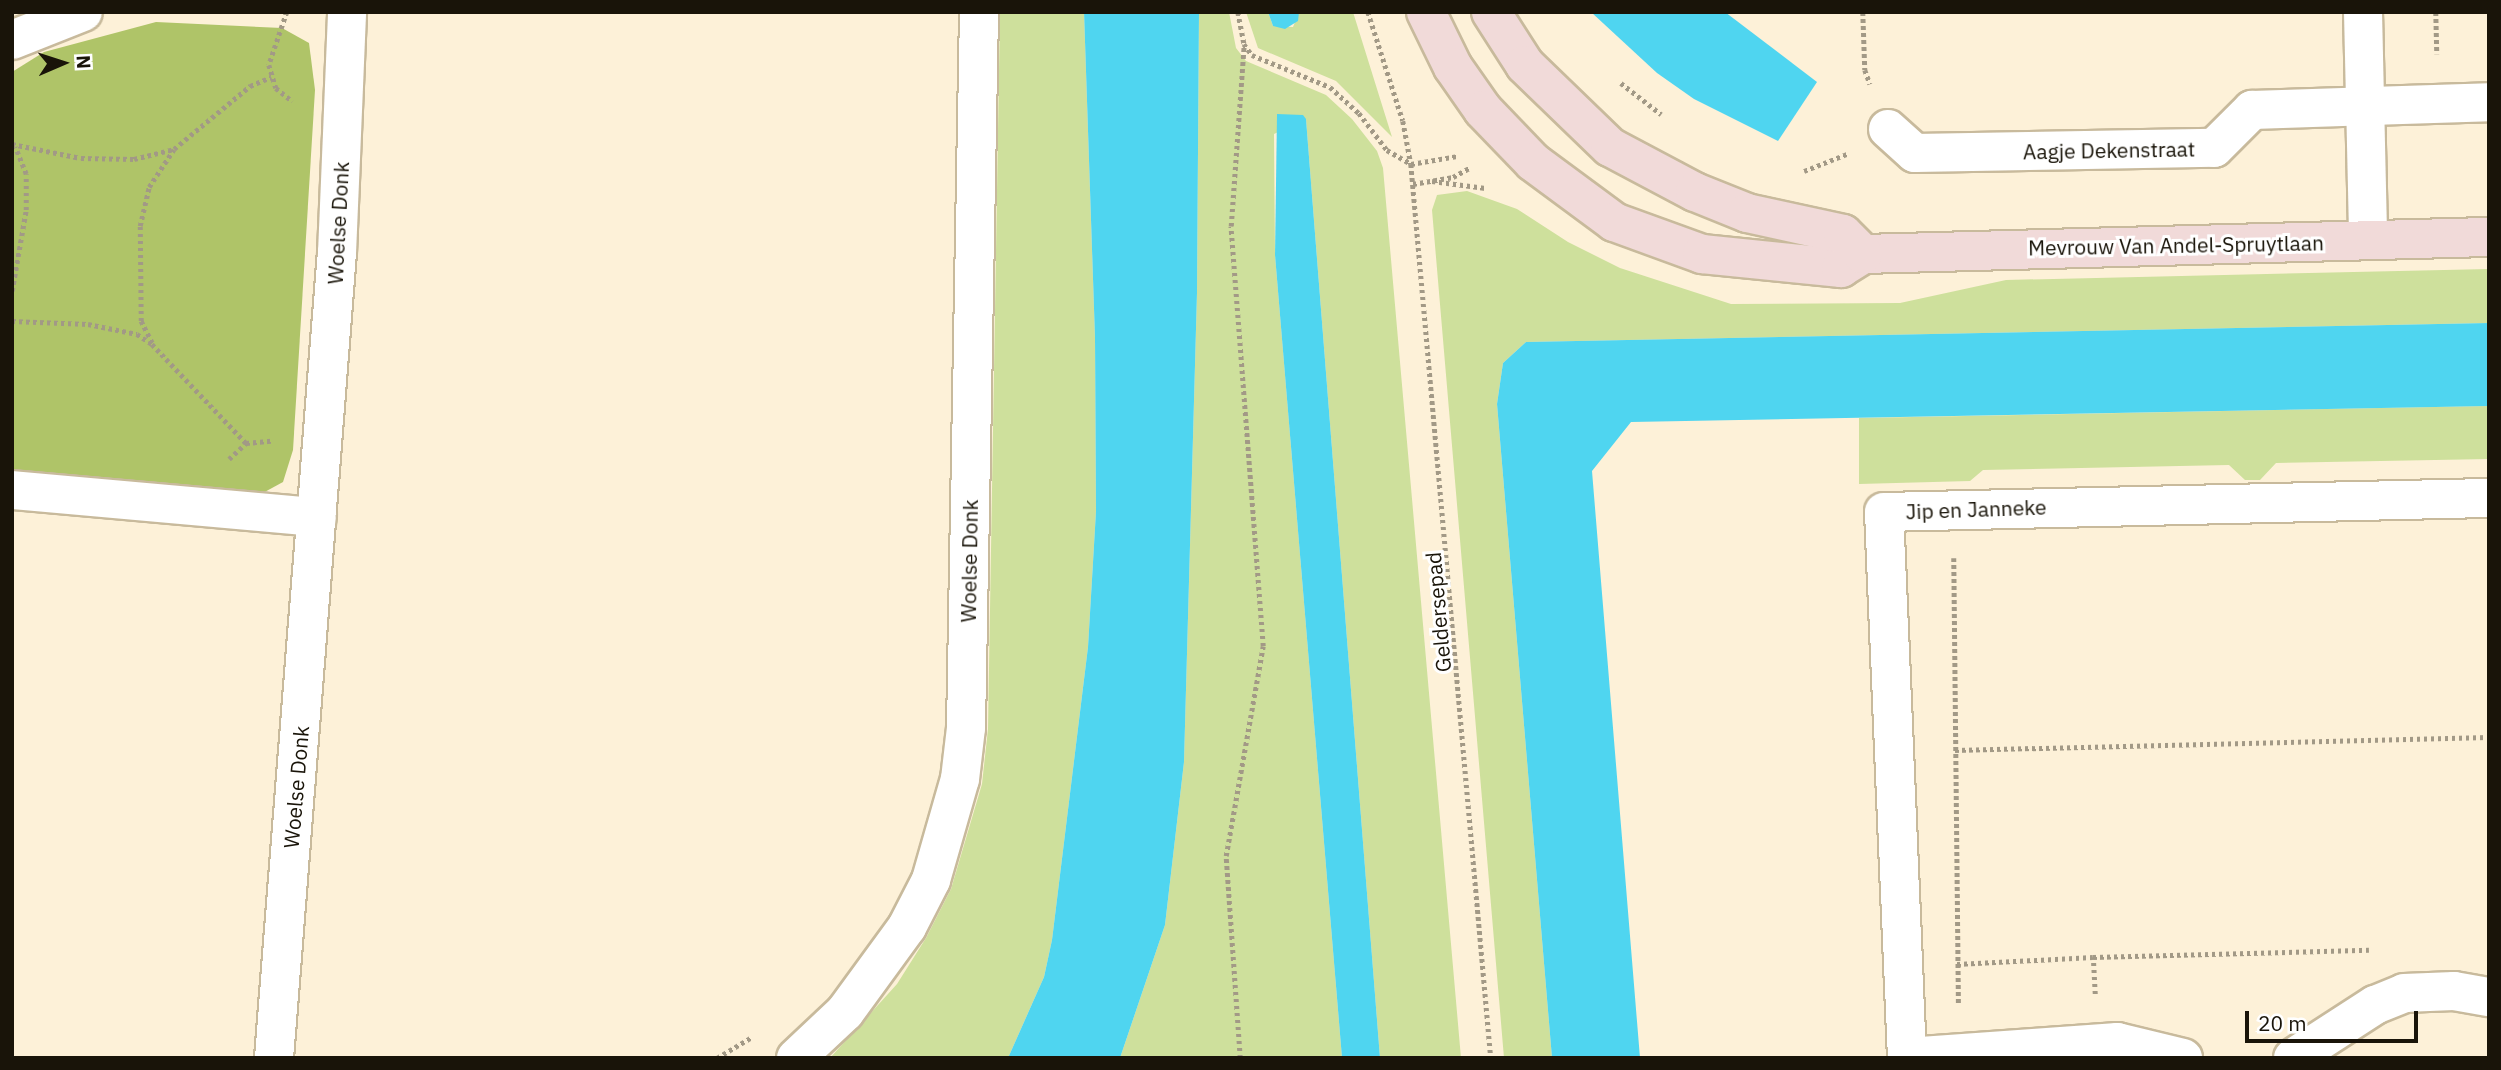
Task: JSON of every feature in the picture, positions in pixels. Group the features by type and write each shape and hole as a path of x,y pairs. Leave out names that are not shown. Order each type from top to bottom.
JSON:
{"street":[{"path":"12,40 83,12"},
{"name":"Woelse Donk","path":"274,1058 323,454 347,12"},
{"name":"Woelse Donk","path":"796,1058 845,1012 907,928 948,831 960,779 966,728 979,12"},
{"name":"Mevrouw Van Andel-Spruytlaan","path":"1426,12 1453,67 1504,136 1565,190 1614,222 1702,254 1754,262 1842,268 1863,254 2489,237"},
{"path":"1491,12 1525,65 1610,147 1695,192 1747,213 1843,234 1863,254"},
{"path":"2363,12 2368,240"},
{"name":"Aagje Dekenstraat","path":"1888,129 1914,153 2214,148 2252,110 2489,102"},
{"path":"12,490 317,517"},
{"name":"Jip en Janneke","path":"1907,1058 1884,512 2489,498"},
{"path":"2293,1058 2375,1005 2404,993 2431,990 2489,997"},
{"path":"1907,1058 2107,1043 2183,1058"}],"path":[{"path":"1238,12 1244,44 1231,226 1263,646 1226,856 1240,1058"},
{"name":"Geldersepad","path":"1368,12 1403,121 1411,164 1491,1058"},
{"path":"1863,12 1865,70 1888,129"},
{"path":"1244,44 1264,63 1330,87 1359,113 1387,150 1411,164"},
{"path":"152,344 141,321 140,226 149,187 174,149 250,86 271,76"},
{"path":"13,145 70,156 134,159 174,149"},
{"path":"12,291 26,209 26,174 13,145"},
{"path":"1413,184 1432,181"},
{"path":"12,321 88,324 137,334 152,344 246,443 268,441 323,454"},
{"path":"1954,509 1957,964 1962,1055"},
{"path":"1955,750 2489,737"},
{"path":"1957,964 2093,957 2376,950"},
{"path":"2093,957 2107,1043"},
{"path":"716,1058 761,1031"}],"green space":[{"path":"1000,12 1084,12 1095,338 1096,511 1088,647 1052,940 1044,977 1008,1058 830,1058 897,984 926,938 951,889 982,784 988,729"},
{"path":"1199,12 1229,12 1236,48 1246,61 1326,95 1352,119 1377,151 1383,168 1461,1058 1380,1058 1306,119 1274,134 1275,255 1342,1058 1120,1058 1165,925 1184,762 1197,293"},
{"path":"1246,12 1268,12 1273,26 1293,27 1299,12 1353,12 1392,137 1336,81 1258,48"},
{"path":"156,22 282,28 309,43 315,90 293,450 283,482 261,494 12,470 12,72 44,52"},
{"path":"1467,191 1517,209 1568,242 1620,268 1731,304 1900,303 2006,280 2489,269 2489,323 1526,342 1503,363 1497,404 1552,1058 1504,1058 1432,210 1437,195"},
{"path":"2489,406 2489,459 2276,463 2260,480 2245,480 2229,465 1983,470 1970,481 1859,484 1859,418"}],"water":[{"path":"1084,12 1199,12 1197,293 1184,762 1165,925 1120,1058 1008,1058 1044,977 1052,940 1088,647 1096,511 1095,338"},
{"path":"1268,12 1299,12 1298,21 1285,29 1273,26"},
{"path":"1591,12 1725,12 1817,82 1778,141 1694,99 1657,73"},
{"path":"1277,114 1303,115 1306,119 1380,1058 1342,1058 1275,255"},
{"path":"2489,323 2489,406 1631,422 1592,471 1640,1058 1552,1058 1497,404 1503,363 1526,342"}]}
